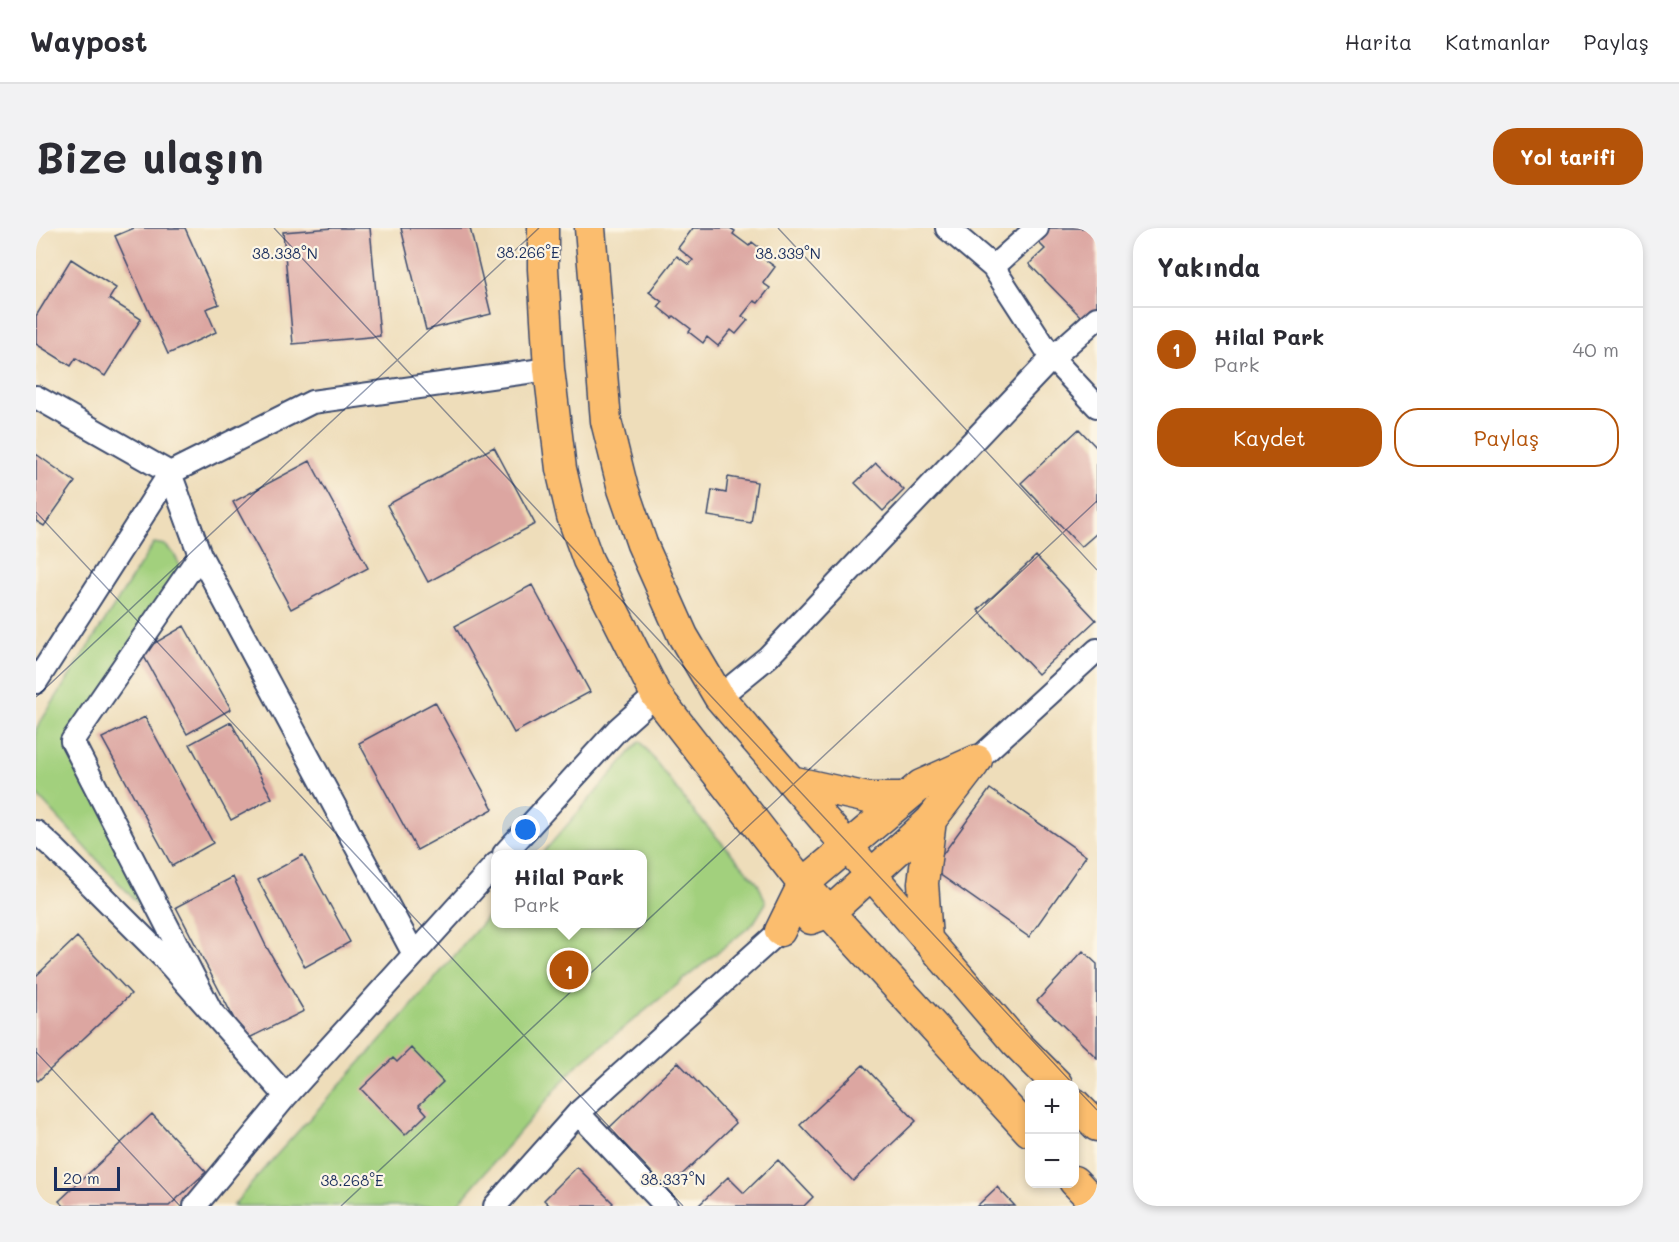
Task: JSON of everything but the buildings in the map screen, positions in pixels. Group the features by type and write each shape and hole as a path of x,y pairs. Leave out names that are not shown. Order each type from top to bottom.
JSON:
{"main road":[{"path":"543,228 549,369 561,469 572,516 588,560 656,695 803,884 1025,1127"},
{"path":"590,228 606,421 623,489 642,544 683,636 719,697 1016,1042 1053,1080"},
{"path":"780,931 803,884 921,785 977,760"},
{"path":"780,931 830,912 931,820 977,760"},
{"path":"791,781 868,798 905,798"},
{"path":"927,939 923,883 931,820"},
{"path":"1079,1108 1097,1126"},
{"path":"1079,1186 1097,1205"}],"street":[{"path":"946,228 993,267 1052,358 1097,406"},
{"path":"993,267 1037,228"},
{"path":"719,697 768,657 1052,358 1097,318"},
{"path":"36,682 170,473 312,402 549,369"},
{"path":"36,397 170,473 200,555 414,954"},
{"path":"200,555 72,741 210,1009"},
{"path":"977,760 1097,650"},
{"path":"509,850 618,729 656,695"},
{"path":"36,832 163,957 286,1096"},
{"path":"195,1206 286,1096 491,868"},
{"path":"495,1206 578,1113 780,931"},
{"path":"578,1113 666,1206"}],"green space":[{"path":"154,543 165,545 174,554 184,573 77,751 155,898 144,910 36,794 36,729"},
{"path":"640,741 695,813 758,883 766,903 753,924 576,1066 456,1206 233,1206 403,1016 491,913 491,928 647,928 647,850 545,850"}],"place":[{"name":"Hilal Park","path":"569,970"}]}
